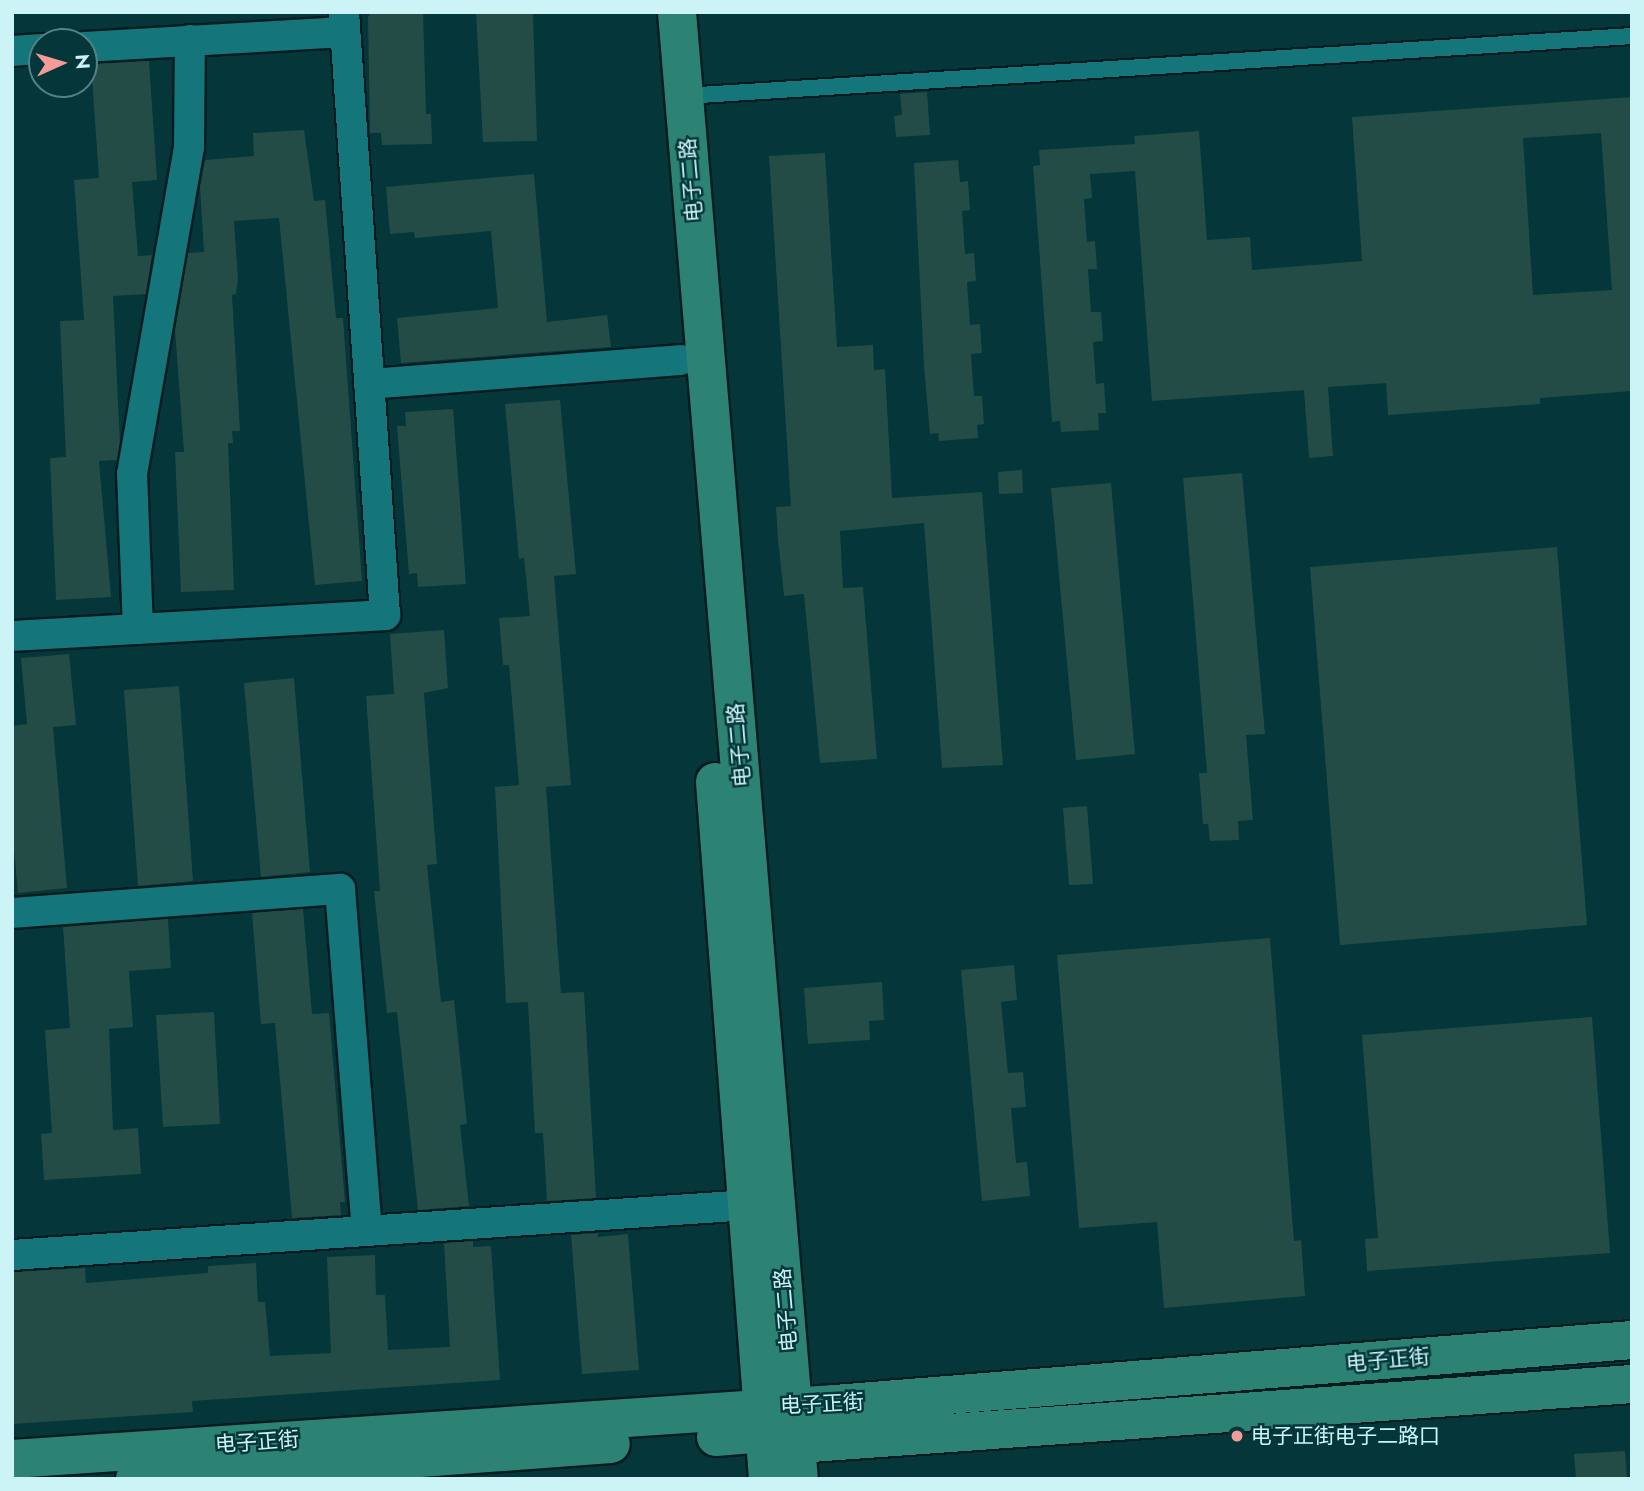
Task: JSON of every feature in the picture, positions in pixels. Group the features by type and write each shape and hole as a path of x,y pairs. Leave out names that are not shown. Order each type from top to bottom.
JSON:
{"main road":[{"name":"电子二路","path":"652,12 749,1205 784,1434"},
{"name":"电子二路","path":"677,12 784,1434 768,1479"},
{"name":"电子正街","path":"12,1459 784,1434 1632,1340"},
{"name":"电子正街","path":"135,1479 784,1434 1632,1384"}],"street":[{"path":"12,636 385,615 344,22 190,40 98,46"},
{"path":"138,629 132,474 189,146 190,40"},
{"path":"369,384 681,360"},
{"path":"12,913 340,889 367,1231"},
{"path":"12,1255 749,1205"}],"lane":[{"path":"684,96 1632,36"}],"building":[{"path":"372,12 423,12 426,114 431,114 432,144 382,145 381,133 370,133 368,17"},
{"path":"476,12 533,14 537,141 483,142"},
{"path":"149,61 157,180 132,182 138,256 152,255 146,294 113,296 120,444 117,460 99,461 111,597 56,600 50,458 66,457 60,321 84,320 74,180 99,178 93,98 98,98 98,64"},
{"path":"927,92 930,135 896,137 894,116 902,115 900,94"},
{"path":"1632,97 1632,391 1540,398 1540,404 1388,415 1386,383 1328,387 1333,456 1309,458 1304,390 1152,401 1135,171 1090,174 1092,198 1084,199 1087,242 1095,241 1097,269 1088,269 1091,312 1101,312 1103,341 1093,342 1096,384 1104,383 1106,413 1098,413 1099,430 1061,432 1060,421 1052,422 1033,166 1040,165 1039,150 1135,144 1134,136 1199,131 1207,240 1250,237 1252,270 1362,261 1352,117","holes":["1601,133 1612,290 1533,295 1523,138"]},
{"path":"304,130 314,201 325,200 336,318 343,318 362,581 315,585 279,218 234,221 238,279 236,294 232,295 240,431 232,431 233,443 228,443 234,590 181,592 175,452 184,452 175,330 188,253 204,252 200,187 205,160 254,156 253,133"},
{"path":"825,153 837,347 873,345 874,370 885,369 892,498 982,492 1003,765 942,768 924,523 840,531 843,588 863,587 877,759 820,763 804,594 784,596 778,540 776,507 791,506 769,156"},
{"path":"958,160 960,182 968,181 970,210 962,211 965,254 974,253 976,281 967,282 970,325 980,324 982,353 971,354 974,396 982,396 984,424 977,425 978,438 939,441 938,433 930,434 914,163"},
{"path":"534,174 547,322 607,315 611,347 401,363 397,318 498,308 491,231 415,238 414,232 390,234 386,187"},
{"path":"560,400 576,574 554,576 571,785 546,787 561,993 584,992 596,1198 547,1201 543,1133 535,1133 528,1002 506,1003 495,787 519,785 509,665 503,665 499,618 530,616 524,558 519,559 505,404"},
{"path":"453,409 466,584 418,587 417,573 409,574 397,426 406,426 405,412"},
{"path":"1022,470 1023,493 999,494 998,472"},
{"path":"1242,473 1265,734 1246,735 1253,820 1238,821 1239,840 1210,841 1208,824 1203,824 1199,773 1207,773 1183,478"},
{"path":"1111,483 1135,754 1076,760 1051,488"},
{"path":"1557,547 1587,925 1340,945 1310,567"},
{"path":"444,630 448,688 424,693 437,864 427,865 441,1002 454,1000 467,1124 460,1125 469,1206 418,1210 397,1012 387,1013 374,891 380,891 366,696 394,694 390,634"},
{"path":"69,654 76,725 53,727 67,888 18,893 12,828 12,726 27,724 21,658"},
{"path":"294,678 310,872 261,877 244,683"},
{"path":"179,686 193,881 138,886 124,690"},
{"path":"1087,806 1093,884 1069,885 1063,808"},
{"path":"303,909 312,1014 329,1013 345,1202 340,1202 341,1215 292,1218 275,1023 261,1024 252,913"},
{"path":"168,919 171,968 129,971 133,1027 109,1029 113,1130 138,1128 141,1174 44,1180 41,1134 52,1133 45,1030 70,1028 63,927"},
{"path":"1270,938 1294,1241 1301,1240 1305,1296 1164,1308 1157,1222 1079,1228 1057,955"},
{"path":"1014,965 1017,1000 1001,1002 1008,1073 1023,1072 1026,1107 1011,1108 1016,1163 1027,1162 1030,1196 982,1201 961,970"},
{"path":"882,982 884,1020 869,1021 870,1040 808,1044 804,988"},
{"path":"214,1012 220,1124 163,1127 156,1015"},
{"path":"1592,1017 1610,1253 1367,1271 1365,1239 1378,1238 1362,1035"},
{"path":"598,1233 598,1237 628,1234 639,1370 582,1374 571,1235"},
{"path":"473,1241 473,1247 491,1246 500,1380 192,1401 193,1412 12,1424 12,1272 85,1268 86,1283 208,1273 208,1266 256,1263 258,1302 265,1302 270,1356 331,1353 327,1257 375,1255 376,1295 385,1295 388,1350 450,1347 444,1243"},
{"path":"1625,1451 1627,1479 1576,1479 1574,1454"}],"place":[{"name":"电子正街电子二路口","path":"1237,1436"}]}
